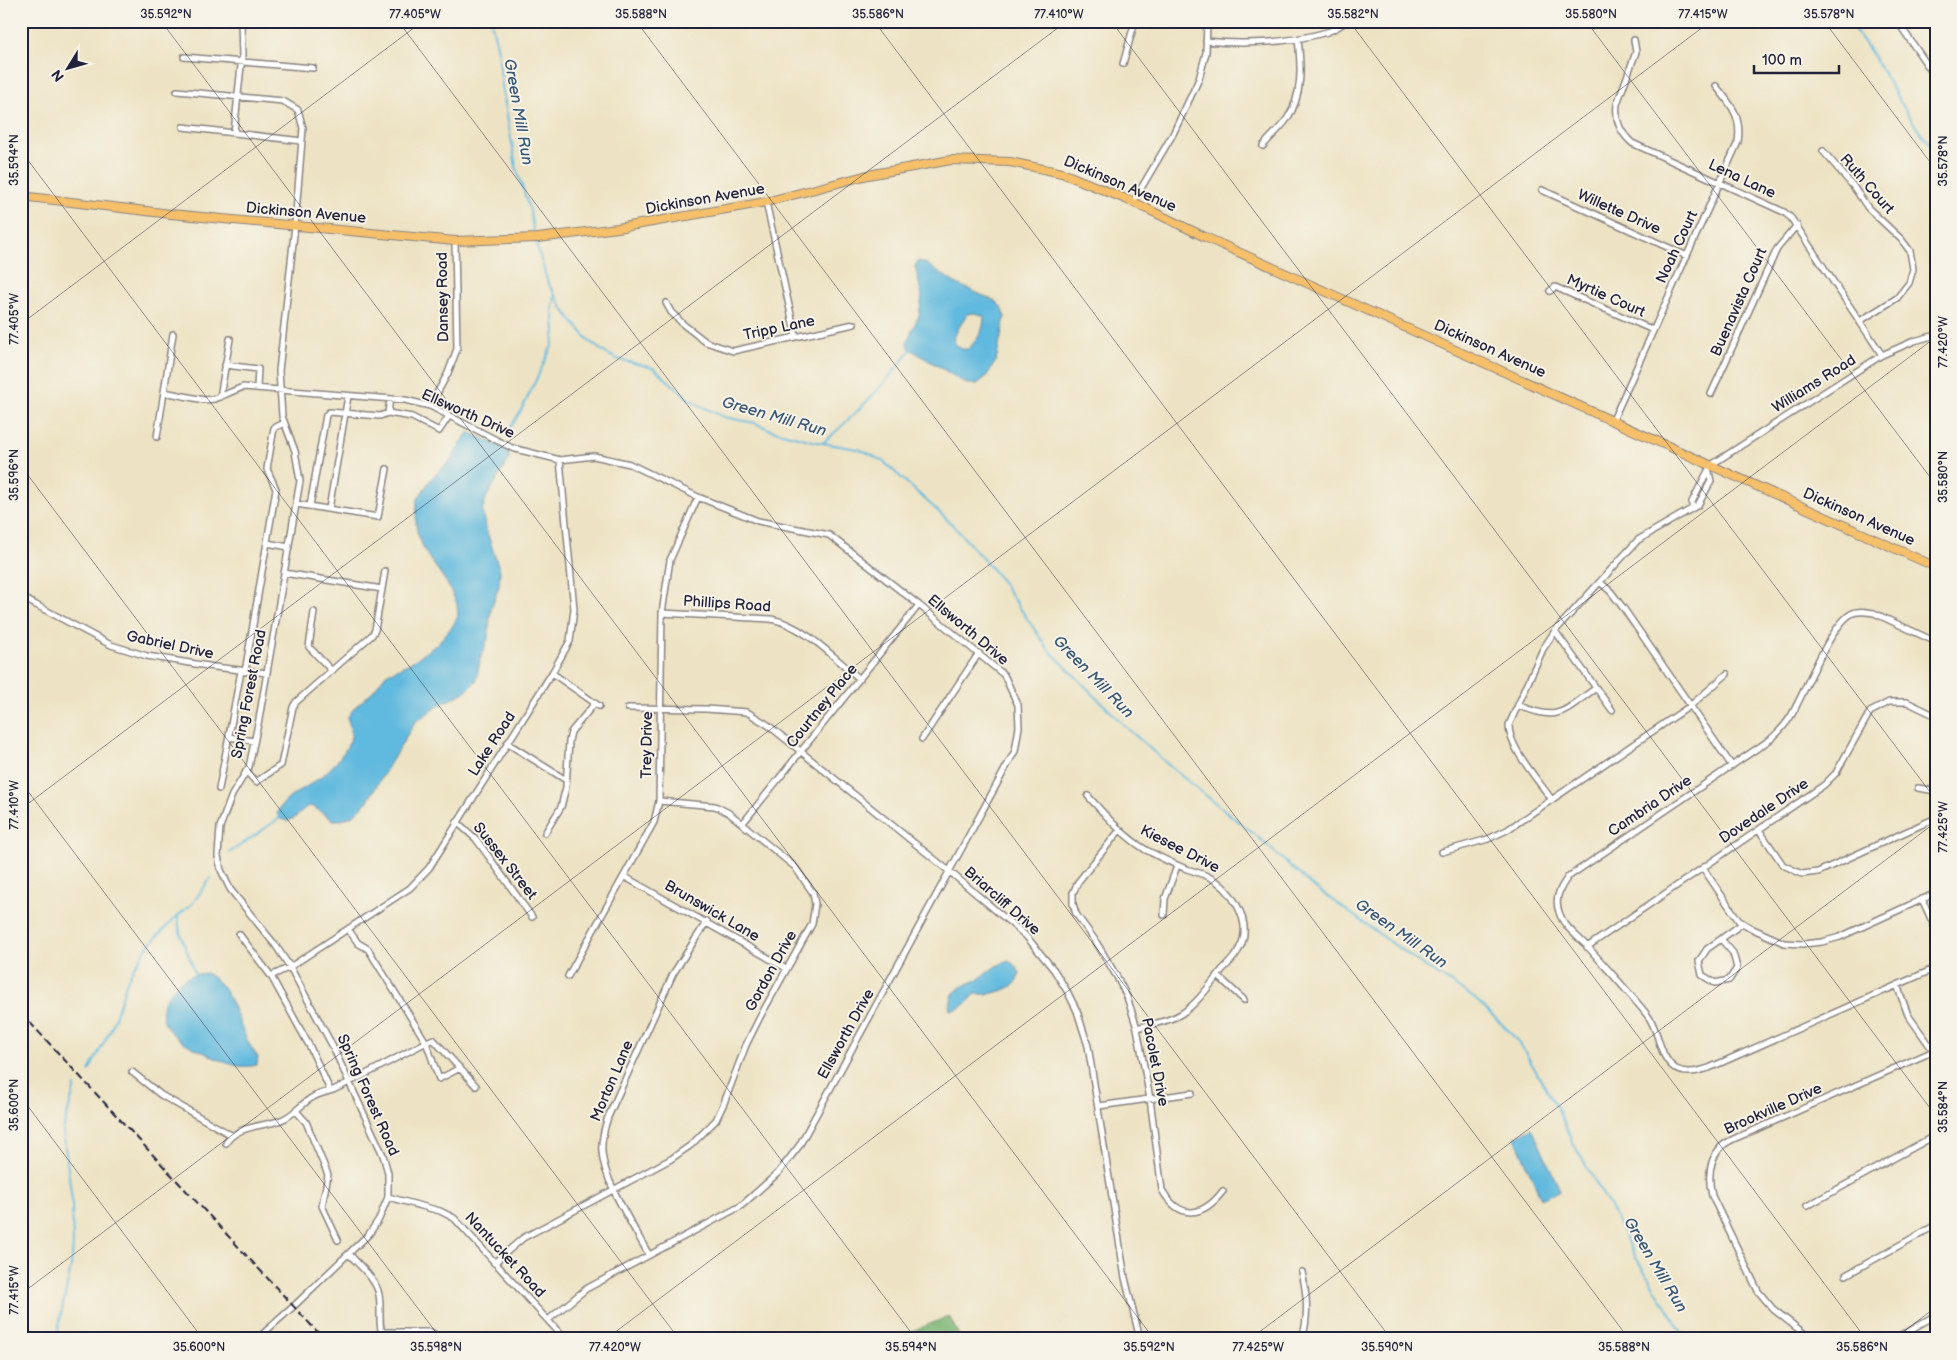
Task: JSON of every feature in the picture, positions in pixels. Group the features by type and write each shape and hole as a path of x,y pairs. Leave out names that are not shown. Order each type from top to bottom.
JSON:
{"main road":[{"name":"Dickinson Avenue","path":"21,196 171,214 455,241 538,238 609,229 766,202 868,175 951,160 1010,162 1062,173 1133,202 1205,237 1613,420 1710,468 1936,567"}],"street":[{"path":"234,133 241,63 241,21"},
{"path":"1122,64 1135,21"},
{"path":"1133,202 1172,134 1199,79 1206,53 1207,21"},
{"path":"1206,42 1230,43 1298,39 1329,31 1348,21"},
{"path":"1903,21 1902,28 1936,78"},
{"path":"1263,146 1287,118 1297,97 1301,66 1298,39"},
{"name":"Lena Lane","path":"1634,40 1636,52 1617,104 1618,122 1621,131 1632,143 1784,212 1797,226 1882,355"},
{"path":"184,57 313,68"},
{"name":"Noah Court","path":"1613,420 1738,142 1740,131 1735,111 1716,86"},
{"path":"177,91 238,97"},
{"name":"Spring Forest Road","path":"238,97 283,101 298,110 303,128 295,226 279,371 279,390 284,423 295,451 300,481 254,741 246,771 232,795 220,827 218,856 221,870 230,889 276,946 290,967 331,1043 383,1155 388,1173 388,1198 380,1219 374,1227 349,1254 257,1339"},
{"path":"183,127 302,141"},
{"name":"Ruth Court","path":"1823,151 1868,208 1901,239 1910,251 1913,269 1909,283 1897,298 1860,321"},
{"name":"Willette Drive","path":"1542,190 1687,256"},
{"path":"766,202 796,337"},
{"name":"Buenavista Court","path":"1711,394 1777,249 1797,226"},
{"name":"Dansey Road","path":"430,406 448,373 457,348 455,241"},
{"name":"Myrtie Court","path":"1550,291 1555,287 1653,330"},
{"name":"Tripp Lane","path":"666,303 671,312 684,325 706,342 733,350 854,324"},
{"path":"157,437 173,334"},
{"name":"Williams Road","path":"1710,468 1882,355 1914,341 1936,335"},
{"path":"220,397 230,339"},
{"path":"225,365 258,370 256,388"},
{"name":"Ellsworth Drive","path":"164,392 204,400 220,397 244,387 405,400 430,406 512,448 560,460 594,456 630,464 698,497 758,521 829,535 920,605 1004,675 1018,705 1019,727 1015,751 799,1146 778,1173 741,1206 586,1289 548,1320"},
{"path":"330,509 348,396"},
{"path":"388,413 390,399"},
{"path":"310,506 326,415 329,412 380,416 388,413 412,417 440,431 449,416"},
{"path":"219,789 243,671 276,489 267,469 274,428 284,423"},
{"name":"Lake Road","path":"271,976 290,967 410,888 429,868 552,673 570,641 574,609 560,460"},
{"path":"296,504 378,517 387,468"},
{"path":"1552,800 1510,738 1509,726 1543,649 1556,631 1638,540 1684,515 1692,508 1692,502 1710,468"},
{"name":"Trey Drive","path":"568,976 654,822 659,801 662,613 670,560 698,497"},
{"path":"267,543 289,547"},
{"path":"246,771 256,782 281,765 293,707 296,702 375,630 385,571"},
{"path":"284,572 382,589"},
{"path":"1600,582 1611,592 1624,609 1732,766"},
{"name":"Gabriel Drive","path":"21,597 111,645 147,656 267,673"},
{"name":"Courtney Place","path":"743,823 920,605"},
{"name":"Cambria Drive","path":"1936,642 1874,613 1864,611 1853,613 1836,629 1790,717 1771,739 1568,877 1561,887 1557,901 1559,913 1569,928 1650,1019 1658,1034 1660,1047 1666,1058 1676,1069 1691,1073 1709,1068 1936,968"},
{"path":"314,612 309,647 332,671"},
{"name":"Phillips Road","path":"662,613 771,618 784,621 796,628 860,679"},
{"path":"1556,631 1612,710"},
{"path":"922,739 979,653"},
{"path":"545,833 561,807 566,780 569,742 572,732 597,704 552,673"},
{"path":"1442,852 1474,844 1501,834 1690,706 1726,674"},
{"path":"1518,705 1536,713 1556,714 1596,688"},
{"name":"Dovedale Drive","path":"1587,947 1824,786 1836,774 1870,712 1888,702 1907,702 1936,716"},
{"name":"Briarcliff Drive","path":"628,708 660,710 706,709 747,712 801,751 949,871 1026,936 1054,970 1077,1011 1088,1046 1125,1278 1140,1339"},
{"path":"229,737 254,741"},
{"path":"507,743 566,780"},
{"path":"1918,788 1936,791"},
{"name":"Kiesee Drive","path":"1088,796 1119,831 1145,849 1178,866 1218,882 1227,891 1242,916 1243,942 1236,955 1192,1005 1180,1015 1138,1028"},
{"name":"Gordon Drive","path":"494,1263 523,1238 671,1159 691,1145 716,1120 746,1045 786,968 812,924 813,892 795,868 743,823 715,806 659,801"},
{"path":"1759,830 1783,865 1802,874 1818,872 1936,818"},
{"name":"Sussex Street","path":"457,822 476,840 532,917"},
{"name":"Pacolet Drive","path":"1119,831 1078,882 1073,893 1073,904 1076,914 1095,940 1117,977 1127,997 1138,1028 1162,1190 1169,1201 1178,1209 1188,1212 1204,1210 1214,1204 1223,1191"},
{"path":"1164,915 1165,899 1178,866"},
{"path":"1703,868 1739,921 1784,942 1803,944 1822,942 1840,937 1936,893"},
{"name":"Brunswick Lane","path":"625,876 707,921 786,968"},
{"path":"1922,899 1936,930"},
{"name":"Morton Lane","path":"649,1255 614,1189 604,1164 602,1150 603,1134 608,1118 673,974 707,921"},
{"path":"1721,939 1733,953 1737,968 1729,980 1715,983 1702,975 1699,961 1707,949 1742,923"},
{"path":"348,929 358,943 368,949 426,1042 439,1079 460,1068"},
{"path":"239,934 271,976 310,1047 330,1090"},
{"path":"1218,976 1244,1000"},
{"path":"1897,985 1908,1015 1935,1051"},
{"path":"226,1143 231,1135 248,1128 282,1120 296,1111 310,1098 349,1082 433,1039 476,1086"},
{"name":"Brookville Drive","path":"1811,1339 1773,1309 1758,1291 1712,1196 1708,1181 1711,1163 1722,1146 1935,1051"},
{"path":"132,1072 161,1094 231,1135"},
{"path":"1099,1106 1192,1093"},
{"path":"296,1111 306,1122 328,1175 322,1206 338,1240"},
{"path":"1807,1206 1936,1135"},
{"name":"Nantucket Road","path":"388,1198 440,1210 454,1218 565,1339"},
{"path":"1846,1275 1936,1225"},
{"path":"349,1254 374,1282 379,1294 380,1332 384,1339"},
{"path":"1302,1272 1307,1291 1307,1306 1302,1339"},
{"path":"1894,1339 1936,1315"},
{"path":"380,1332 432,1332 442,1339"}],"green space":[{"path":"949,1316 961,1339 894,1339"}],"water":[{"path":"918,261 925,263 955,283 995,301 1002,308 1005,317 996,361 986,377 977,384 967,384 910,349 907,342 919,315 922,296 915,266","holes":["975,313 984,316 982,330 975,342 968,349 958,347 953,338 967,314"]},
{"path":"468,432 502,447 509,453 509,459 486,498 482,511 500,571 499,586 491,609 488,638 481,656 476,681 465,692 441,704 415,722 367,802 354,815 342,820 333,820 314,807 309,806 288,821 280,819 277,814 284,803 323,776 344,751 351,738 351,729 347,718 355,707 374,690 386,674 410,663 436,645 452,627 458,616 457,604 447,583 425,552 417,532 417,500 431,479 451,460"},
{"path":"1008,961 1015,965 1020,973 1016,983 1007,989 997,992 975,994 958,1009 950,1010 953,994 961,987 979,979 996,966"},
{"path":"206,973 216,980 230,999 245,1036 258,1057 257,1065 243,1066 223,1061 180,1040 168,1028 163,1012 164,1002 167,997 176,985 184,979 196,974"},
{"path":"1532,1128 1560,1190 1541,1199 1515,1137"}],"waterway":[{"name":"Green Mill Run","path":"491,21 498,50 502,87 516,167 530,211 534,235"},
{"path":"1847,21 1866,45 1905,110 1936,153"},
{"name":"Green Mill Run","path":"535,240 548,283 565,312 589,341 605,353 617,359 654,368 689,399 724,417 755,423 771,430 817,442 857,449 884,462 952,524 998,576 1048,649 1126,727 1174,770 1258,837 1310,884 1414,959 1474,998 1510,1032 1525,1052 1557,1108 1573,1143 1610,1207 1635,1256 1686,1339"},
{"path":"509,430 523,407 552,346 555,332 553,308 555,295"},
{"path":"824,442 870,398 911,349"},
{"path":"21,488 31,434"},
{"path":"229,853 280,818"},
{"path":"89,1071 112,1027 128,978 147,947 174,919 193,903 211,877"},
{"path":"178,917 182,939 195,974"},
{"path":"59,1339 58,1329 71,1267 73,1246 72,1200 63,1130 75,1086"}],"railway":[{"path":"21,1013 324,1339"}]}
